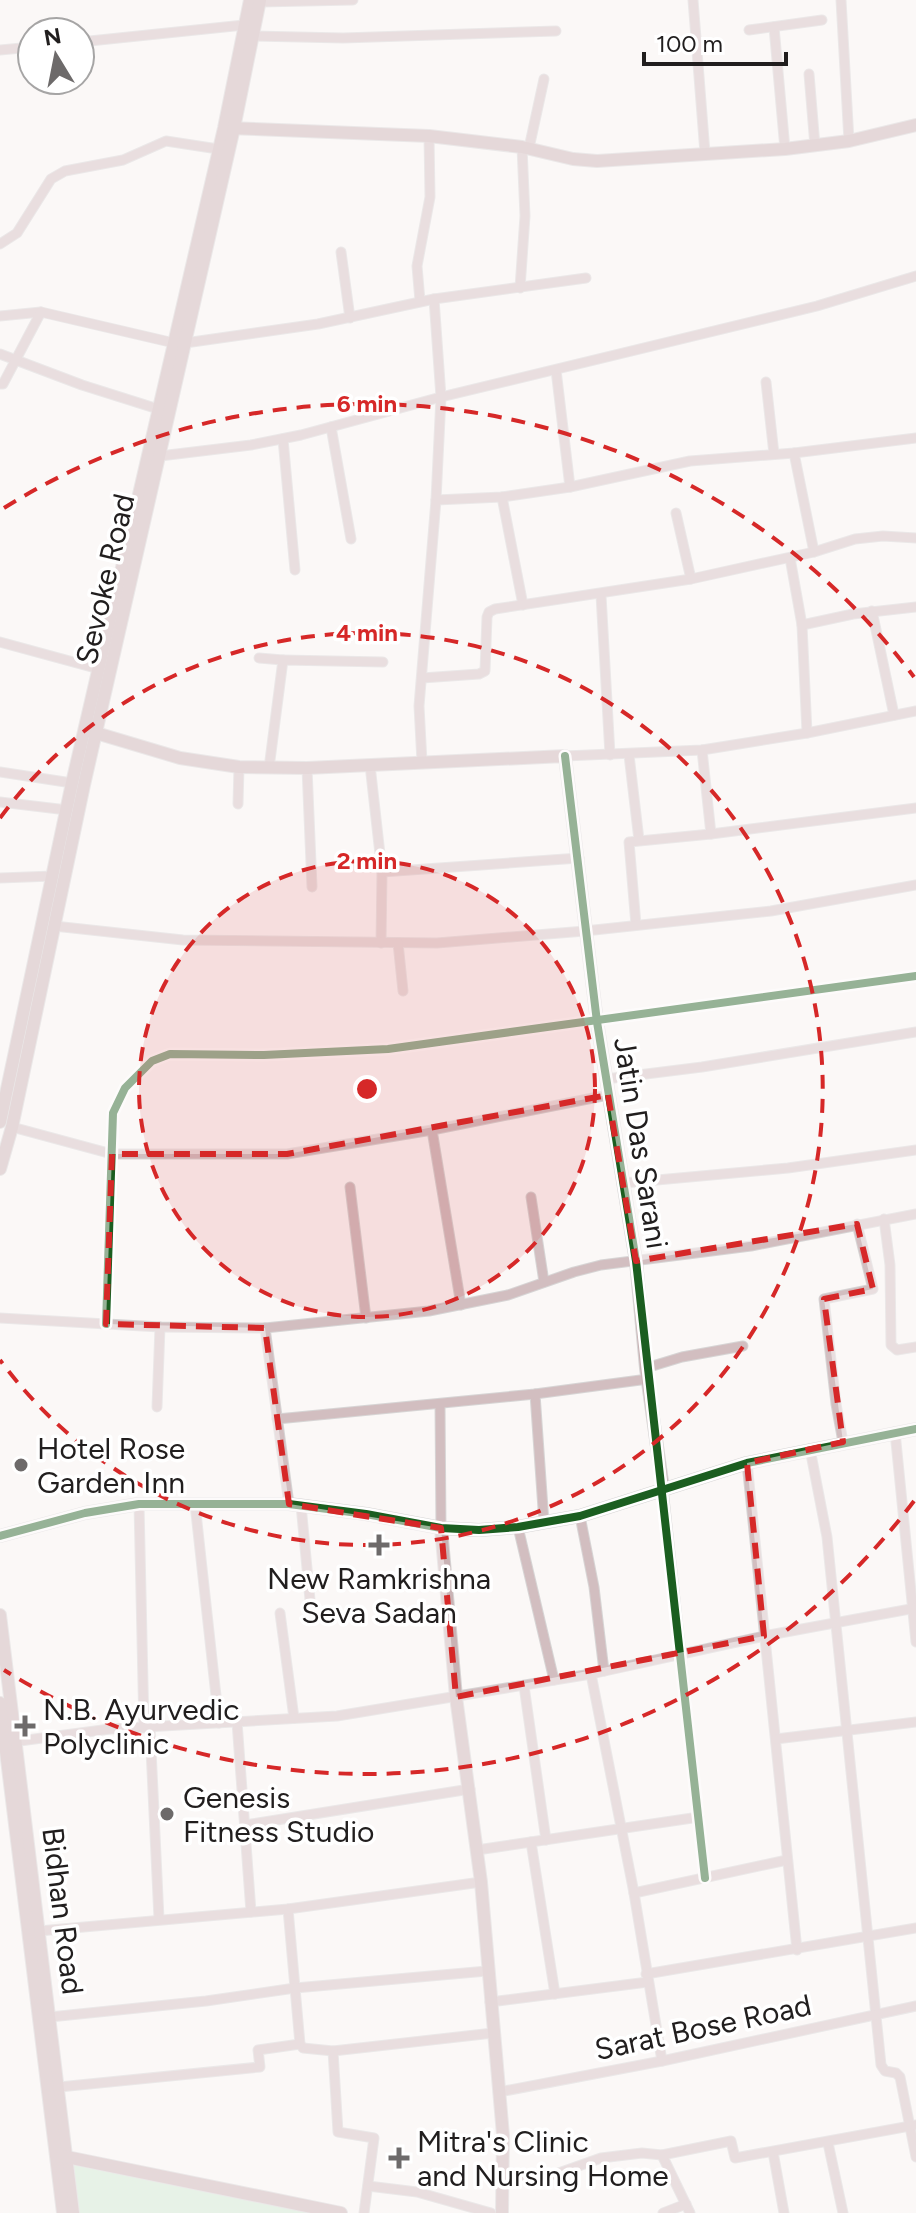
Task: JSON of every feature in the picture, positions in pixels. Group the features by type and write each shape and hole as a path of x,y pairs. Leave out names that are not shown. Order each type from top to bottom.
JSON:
{"street":[{"path":"256,1 353,0"},
{"path":"693,0 705,153"},
{"path":"841,0 849,141"},
{"name":"Sevoke Road","path":"0,1169 6,1124 48,925 256,1"},
{"path":"749,30 822,20"},
{"path":"774,27 785,149"},
{"path":"96,41 248,30 358,38 556,31"},
{"path":"809,74 815,146"},
{"path":"520,288 525,216 525,148 544,79"},
{"path":"229,128 429,136 597,161 815,146 916,125"},
{"name":"Sevoke Road","path":"6,1124 4,1090 48,925 53,876 72,783 91,731 99,669 154,455 158,409 180,343 218,149 229,128"},
{"path":"420,301 417,266 430,197 429,136"},
{"path":"0,244 17,233 51,179 65,171 123,160 166,141 218,149"},
{"path":"341,252 350,318"},
{"path":"154,455 283,439 441,397 817,306 916,276"},
{"path":"0,316 41,312 180,343 245,336 350,318 420,301 586,278"},
{"path":"422,762 419,706 441,397 434,299"},
{"path":"0,384 3,384 41,312"},
{"path":"0,354 158,409"},
{"path":"556,370 570,487"},
{"path":"766,382 774,454"},
{"path":"331,427 351,539"},
{"path":"436,500 502,497 570,487 677,463 916,438"},
{"path":"283,439 295,570"},
{"path":"794,453 814,552"},
{"path":"502,497 523,605"},
{"path":"676,513 691,579"},
{"path":"422,678 482,673 487,666 489,612 691,579 869,537 916,538"},
{"path":"790,558 802,625 807,733"},
{"path":"601,595 610,755"},
{"path":"802,625 872,611 916,607"},
{"path":"872,611 894,715"},
{"path":"0,642 99,669"},
{"path":"259,658 383,662"},
{"path":"269,768 283,660"},
{"path":"91,731 180,758 239,767 307,768 702,750 916,711"},
{"path":"702,750 711,834"},
{"path":"629,755 639,840"},
{"name":"Jatin Das Sarani","path":"565,756 597,1022 636,1261 663,1489"},
{"path":"370,765 382,872 381,943"},
{"path":"238,804 239,767"},
{"path":"307,768 312,887"},
{"path":"0,772 72,783"},
{"path":"0,802 67,810"},
{"path":"636,925 629,842 916,808"},
{"path":"382,872 579,858"},
{"path":"0,878 53,876"},
{"path":"48,925 183,940 437,943 771,911 916,885"},
{"path":"398,943 403,991"},
{"path":"106,1324 113,1113 125,1088 152,1061 164,1055 264,1055 388,1049 916,976"},
{"path":"606,1079 702,1067 916,1032"},
{"path":"6,1124 112,1154 287,1154 432,1130 608,1095"},
{"path":"432,1130 461,1305"},
{"path":"624,1183 788,1168 916,1150"},
{"path":"350,1187 366,1318"},
{"path":"531,1197 544,1282"},
{"path":"0,1318 160,1327 265,1328 429,1311 508,1295 574,1272 751,1246 916,1214"},
{"path":"884,1219 890,1265 891,1345 897,1350 916,1347"},
{"path":"843,1442 824,1299 873,1289 857,1224"},
{"path":"157,1407 160,1327"},
{"path":"265,1328 277,1419 295,1505 312,1621"},
{"path":"277,1419 535,1394 647,1374 682,1357 743,1346"},
{"path":"535,1394 544,1523"},
{"path":"440,1404 441,1528 456,1697 481,1882 503,2135 502,2213"},
{"path":"0,1536 85,1513 139,1504 295,1505 441,1528 479,1530 518,1527 580,1516 747,1463 916,1429"},
{"path":"895,1432 916,1642"},
{"path":"810,1449 827,1537 882,2067 887,2073 896,2073 900,2077 913,2126 916,2157"},
{"path":"747,1463 797,1950"},
{"path":"663,1489 705,1878"},
{"path":"139,1504 147,1728 159,1919"},
{"path":"195,1504 219,1723"},
{"path":"580,1516 594,1587 604,1671"},
{"path":"518,1527 554,1680"},
{"path":"10,1742 110,1729 337,1716 591,1674 764,1636 914,1609"},
{"path":"280,1613 294,1718"},
{"name":"Bidhan Road","path":"0,1615 10,1742 62,2156 73,2213"},
{"path":"591,1674 634,1893 662,2061"},
{"path":"524,1686 546,1840"},
{"name":"Bidhan Road","path":"0,1703 10,1742"},
{"path":"237,1722 251,1912"},
{"path":"776,1739 916,1722"},
{"name":"Bidhan Road","path":"16,1786 39,1931 37,1961 50,2017 59,2087 63,2213"},
{"path":"245,1825 470,1789"},
{"path":"477,1850 699,1817"},
{"path":"531,1842 555,1994"},
{"path":"634,1893 787,1860"},
{"path":"39,1931 288,1909 481,1882"},
{"path":"288,1909 300,2044"},
{"path":"490,2002 555,1994 916,1928"},
{"path":"50,2017 206,2001 295,1988 487,1971"},
{"name":"Sarat Bose Road","path":"499,2092 662,2061 916,2006"},
{"path":"59,2087 260,2067 258,2050 300,2044 306,2048 333,2051 493,2033"},
{"path":"333,2051 338,2132 374,2138 364,2213"},
{"path":"502,2181 556,2174 621,2154 662,2155 731,2141 735,2158 913,2126"},
{"path":"828,2143 843,2213"},
{"path":"773,2152 784,2213"},
{"path":"662,2155 688,2209 663,2213"},
{"path":"62,2156 341,2213"},
{"path":"368,2186 417,2192 491,2213"}],"highlighted area":[{"path":"608,1095 636,1261 857,1224 873,1289 824,1299 843,1442 747,1463 764,1636 456,1697 441,1528 289,1504 265,1328 106,1324 112,1154 287,1154"}],"green space":[{"path":"72,2162 317,2213 79,2213"}],"cycle path":[{"path":"565,756 597,1022 636,1261 705,1878"},
{"path":"106,1324 113,1113 125,1088 152,1061 170,1054 264,1055 388,1049 916,976"},
{"path":"0,1536 85,1513 139,1504 289,1504 441,1528 479,1530 518,1527 580,1516 747,1463 916,1429"}],"place":[{"name":"Hotel Rose Garden Inn","path":"21,1465"},
{"name":"New Ramkrishna Seva Sadan","path":"379,1545"},
{"name":"N.B. Ayurvedic Polyclinic","path":"25,1726"},
{"name":"Genesis Fitness Studio","path":"167,1814"},
{"name":"Mitra's Clinic and Nursing Home","path":"399,2158"}]}
